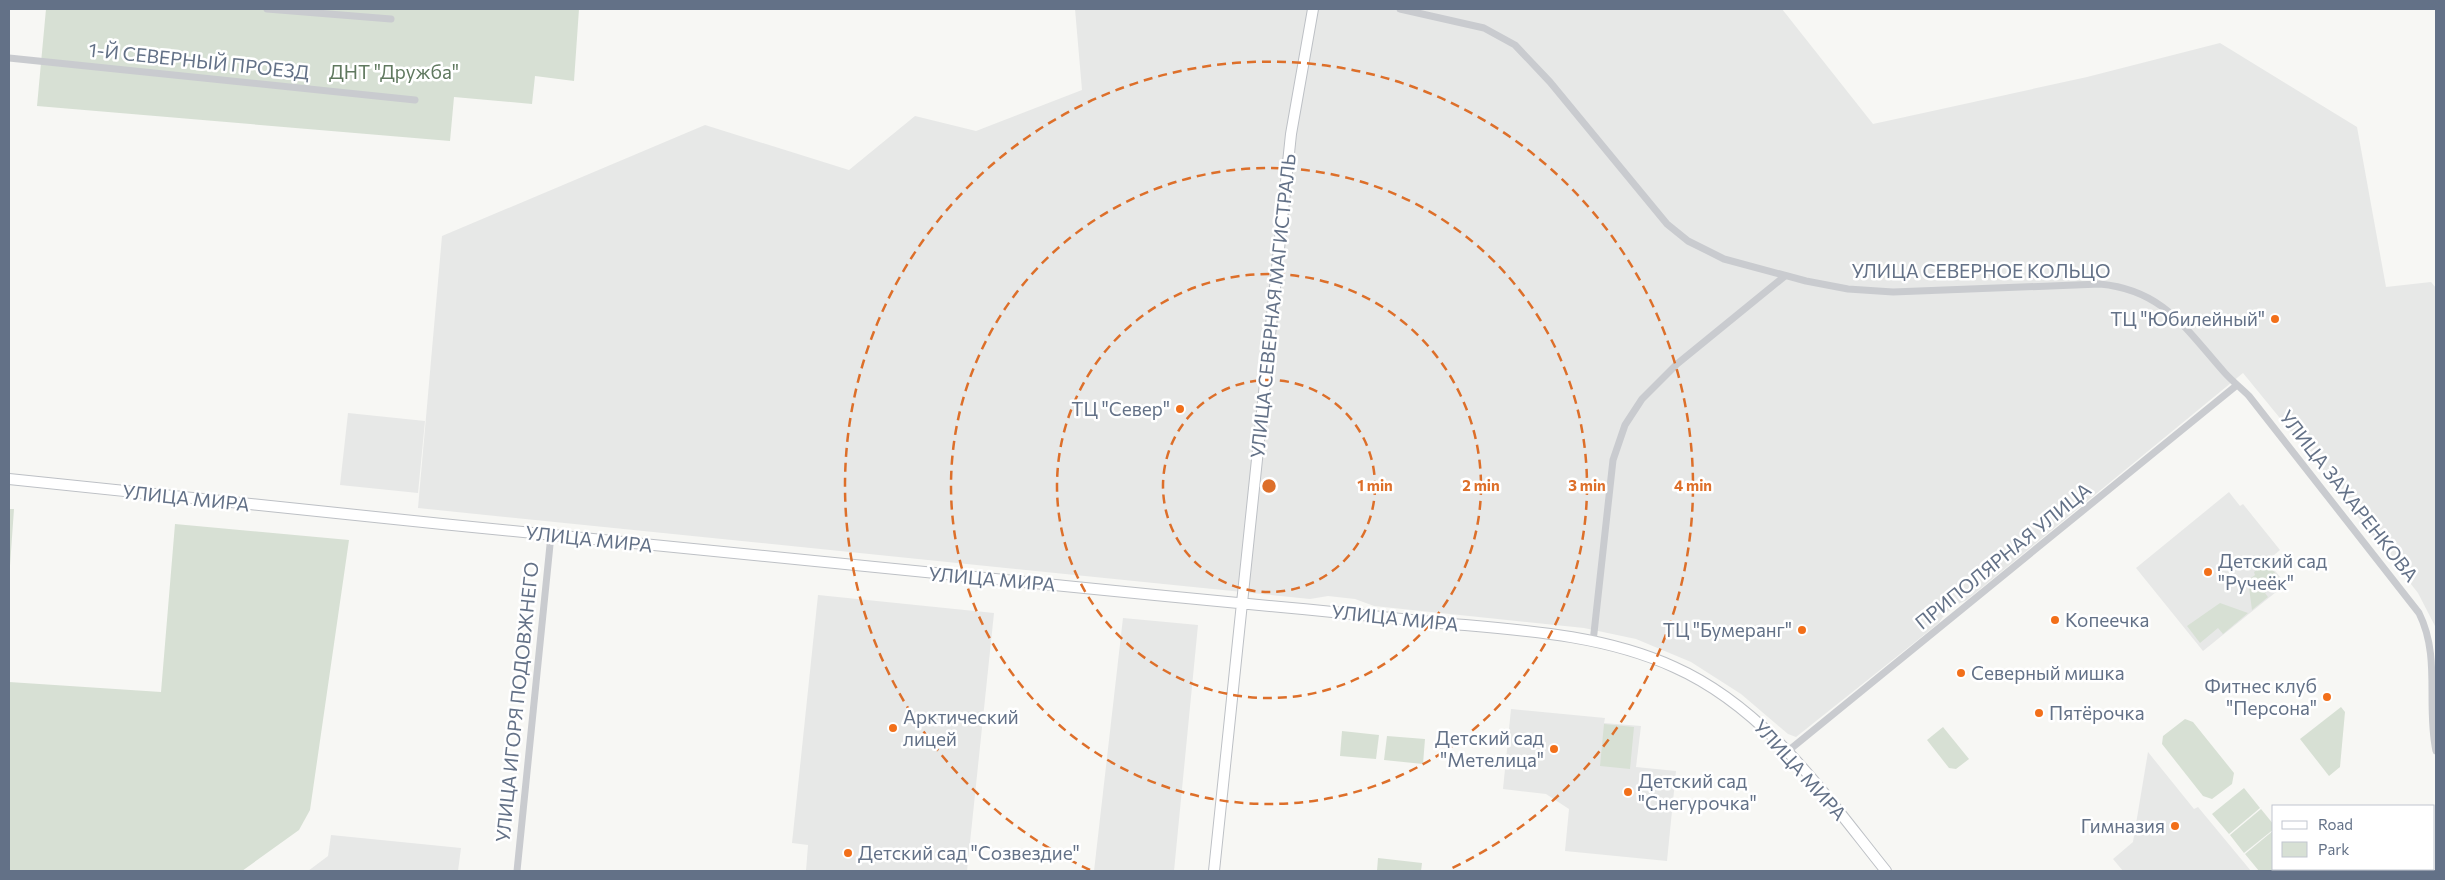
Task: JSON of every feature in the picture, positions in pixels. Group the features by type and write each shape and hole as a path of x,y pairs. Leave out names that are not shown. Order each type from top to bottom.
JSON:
{"main road":[{"name":"УЛИЦА СЕВЕРНАЯ МАГИСТРАЛЬ","path":"1214,871 1291,134 1313,9"},
{"name":"УЛИЦА МИРА","path":"9,479 550,536 1460,624 1593,642 1643,654 1692,675 1751,716 1788,752 1886,871"}],"street":[{"path":"267,9 391,19"},
{"name":"УЛИЦА СЕВЕРНОЕ КОЛЬЦО","path":"1400,9 1468,23 1506,39 1536,65 1677,234 1700,248 1724,259 1827,286 1871,291 2083,283 2126,288 2148,296 2168,310 2237,385"},
{"name":"1-Й СЕВЕРНЫЙ ПРОЕЗД","path":"9,58 415,100"},
{"path":"1593,642 1613,460 1615,447 1624,425 1642,399 1677,364 1785,276"},
{"name":"ПРИПОЛЯРНАЯ УЛИЦА","path":"1788,752 2237,385"},
{"name":"УЛИЦА ЗАХАРЕНКОВА","path":"2237,385 2262,412 2419,613 2432,650 2432,723 2436,752"},
{"name":"УЛИЦА ИГОРЯ ПОДОВЖНЕГО","path":"517,871 550,536"}],"shaded area":[{"path":"1075,9 1782,9 1873,124 2087,77 2220,43 2357,127 2386,287 2431,282 2436,288 2436,628 2418,593 2325,475 2319,462 2304,443 2292,433 2243,373 1967,600 1945,614 1939,623 1796,737 1788,734 1741,694 1691,662 1636,639 1584,628 1374,606 1355,599 1328,596 1310,599 418,508 442,236 705,125 849,170 915,116 976,131 1082,90"},
{"path":"348,413 425,421 418,493 340,485"},
{"name":"Детский сад \"Ручеёк\"","path":"2229,492 2240,506 2243,504 2280,550 2267,561 2286,584 2203,651 2136,568"},
{"name":"Арктический лицей","path":"818,595 994,613 967,871 806,871 808,845 792,843"},
{"path":"1123,618 1198,625 1174,871 1094,871"},
{"path":"1511,709 1605,718 1604,723 1641,726 1636,767 1676,771 1667,861 1565,851 1569,809 1546,794 1503,789"},
{"name":"Гимназия","path":"2148,752 2194,809 2198,807 2251,871 2123,871 2113,859 2133,842"},
{"path":"331,835 461,848 458,871 308,871 328,856"}],"green space":[{"name":"ДНТ \"Дружба\"","path":"46,9 579,9 574,81 535,76 532,104 454,97 450,141 37,106"},
{"path":"9,509 14,509 9,580"},
{"path":"175,524 349,540 310,810 299,830 242,871 9,871 9,682 161,692"},
{"path":"2266,562 2281,580 2265,593 2268,597 2252,610 2248,580"},
{"path":"2220,603 2248,613 2223,634 2218,628 2200,643 2187,626"},
{"path":"2341,707 2345,712 2340,767 2329,776 2300,739"},
{"path":"2185,719 2193,722 2234,773 2232,784 2212,799 2203,796 2162,744 2163,736"},
{"path":"1604,724 1634,727 1630,769 1600,766"},
{"path":"1943,727 1969,759 1956,769 1949,768 1927,740"},
{"path":"1342,731 1379,735 1376,759 1340,756"},
{"path":"1387,736 1425,739 1423,764 1384,760"},
{"path":"2244,788 2260,808 2229,834 2212,814"},
{"path":"2261,809 2272,823 2272,831 2244,853 2230,835"},
{"path":"2272,832 2272,870 2294,870 2259,871 2245,854"},
{"path":"1378,858 1422,863 1421,871 1377,871"}],"place":[{"name":"ТЦ \"Юбилейный\"","path":"2275,319"},
{"name":"ТЦ \"Север\"","path":"1180,409"},
{"name":"Детский сад \"Ручеёк\"","path":"2208,572"},
{"name":"Копеечка","path":"2055,620"},
{"name":"ТЦ \"Бумеранг\"","path":"1802,630"},
{"name":"Северный мишка","path":"1961,673"},
{"name":"Фитнес клуб \"Персона\"","path":"2327,697"},
{"name":"Пятёрочка","path":"2039,713"},
{"name":"Арктический лицей","path":"893,728"},
{"name":"Детский сад \"Метелица\"","path":"1554,749"},
{"name":"Детский сад \"Снегурочка\"","path":"1628,792"},
{"name":"Гимназия","path":"2175,826"},
{"name":"Детский сад \"Созвездие\"","path":"848,853"}]}
